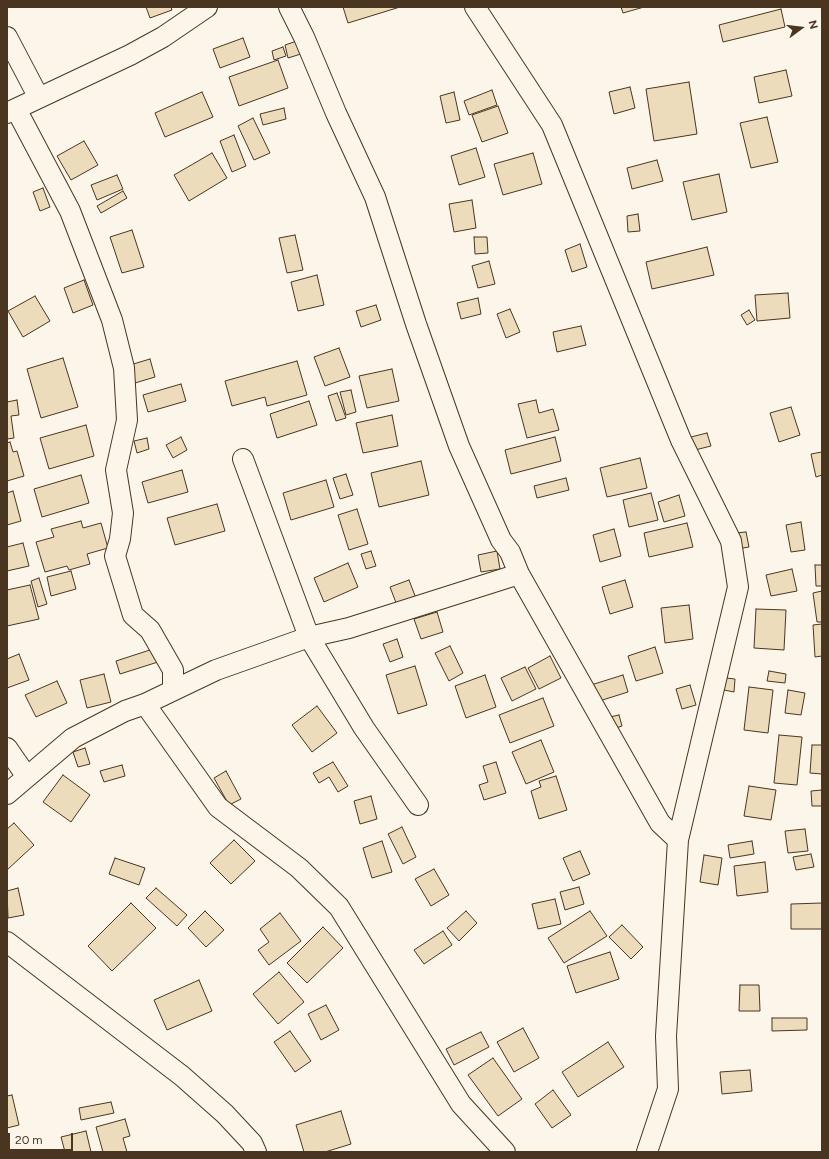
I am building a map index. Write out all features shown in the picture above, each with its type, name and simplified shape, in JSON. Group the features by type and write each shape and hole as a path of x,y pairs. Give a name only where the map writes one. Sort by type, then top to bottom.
{"street":[{"path":"289,7 304,37 336,113 375,197 416,324 459,446 501,540 510,552 518,574 660,823 678,840"},
{"path":"475,7 552,125 681,440 732,541 738,587 678,840 666,1036 668,1089 647,1152"},
{"path":"173,690 173,670 150,630 133,615 115,556 120,539 123,512 116,470 127,420 124,368 112,320 70,211 12,111 130,55 163,37 197,10"},
{"path":"7,38 39,98"},
{"path":"243,459 309,637 364,728 418,804"},
{"path":"7,794 73,738 104,721 145,704 216,670 309,637 349,628 518,574"},
{"path":"145,704 218,807 299,868 339,907 461,1104 505,1152"},
{"path":"7,748 27,777"},
{"path":"7,942 182,1076 225,1114 252,1143 256,1152"}],"building":[{"path":"146,7 171,7 172,10 150,18"},
{"path":"343,7 400,7 348,23"},
{"path":"621,7 644,7 623,13"},
{"path":"781,9 785,27 723,42 719,25"},
{"path":"243,38 250,57 220,68 213,49"},
{"path":"300,40 304,53 288,58 285,45"},
{"path":"283,47 286,56 274,60 272,51"},
{"path":"278,60 288,88 239,106 229,77"},
{"path":"786,70 792,96 759,103 754,77"},
{"path":"689,82 697,134 654,141 646,89"},
{"path":"630,87 635,108 614,114 609,92"},
{"path":"492,90 497,105 469,115 464,101"},
{"path":"202,92 213,117 165,137 155,113"},
{"path":"454,92 460,120 446,123 440,96"},
{"path":"498,106 508,133 482,142 472,115"},
{"path":"284,108 286,119 263,125 260,114"},
{"path":"767,117 778,162 751,168 740,123"},
{"path":"253,118 270,153 254,160 238,126"},
{"path":"234,135 246,166 232,172 220,141"},
{"path":"84,141 98,165 71,180 57,156"},
{"path":"476,148 485,177 459,185 451,156"},
{"path":"212,153 227,178 189,201 174,175"},
{"path":"533,153 542,184 503,195 494,164"},
{"path":"657,160 663,181 632,189 627,168"},
{"path":"719,174 727,212 692,220 683,182"},
{"path":"117,175 123,189 97,200 91,185"},
{"path":"43,188 50,207 40,211 33,192"},
{"path":"123,191 127,198 101,213 97,206"},
{"path":"472,200 476,228 454,232 449,204"},
{"path":"638,214 640,231 628,232 627,216"},
{"path":"132,230 144,267 122,273 110,237"},
{"path":"295,235 303,270 287,273 279,238"},
{"path":"474,237 487,237 488,253 475,254"},
{"path":"580,244 587,267 572,272 565,250"},
{"path":"707,247 714,275 652,289 646,262"},
{"path":"489,261 495,284 478,288 472,266"},
{"path":"317,275 324,305 298,311 291,282"},
{"path":"84,280 93,305 73,313 64,288"},
{"path":"788,293 790,318 757,321 755,295"},
{"path":"35,296 50,321 23,337 8,311"},
{"path":"478,298 481,314 461,319 457,303"},
{"path":"376,305 381,320 361,327 356,311"},
{"path":"510,309 520,332 506,338 497,314"},
{"path":"749,310 755,320 747,325 741,315"},
{"path":"581,326 586,345 557,352 553,332"},
{"path":"339,348 350,377 325,386 314,357"},
{"path":"63,358 78,407 41,418 27,369"},
{"path":"150,359 155,377 135,383 130,365"},
{"path":"297,361 307,395 267,406 265,397 232,406 225,381"},
{"path":"392,369 399,401 367,408 359,376"},
{"path":"181,384 186,401 148,412 143,395"},
{"path":"351,390 356,412 346,415 340,392"},
{"path":"337,393 346,418 336,421 328,396"},
{"path":"17,400 19,415 11,416 14,438 7,439 7,402"},
{"path":"536,400 539,413 553,409 559,430 527,438 518,404"},
{"path":"309,401 317,425 277,438 270,414"},
{"path":"791,407 800,435 779,442 770,413"},
{"path":"392,415 398,446 363,453 356,423"},
{"path":"86,425 94,456 49,469 40,438"},
{"path":"707,433 711,446 691,451 687,438"},
{"path":"181,437 187,450 173,458 166,445"},
{"path":"555,437 561,461 511,474 505,450"},
{"path":"147,438 149,449 137,453 134,441"},
{"path":"10,442 13,452 17,451 24,476 7,481 7,443"},
{"path":"822,452 822,475 816,477 811,454"},
{"path":"640,458 647,488 607,497 600,468"},
{"path":"421,461 429,495 379,507 371,473"},
{"path":"182,470 188,492 148,503 142,482"},
{"path":"346,474 353,495 340,499 333,478"},
{"path":"81,475 89,503 42,517 34,489"},
{"path":"566,478 569,490 537,498 534,486"},
{"path":"326,480 334,507 291,520 283,493"},
{"path":"13,491 21,521 7,525 7,493"},
{"path":"651,493 658,520 629,527 623,500"},
{"path":"679,495 685,516 664,522 658,502"},
{"path":"217,504 225,531 175,545 167,518"},
{"path":"357,509 368,544 349,550 338,515"},
{"path":"81,521 83,528 101,523 108,548 87,554 90,564 69,570 67,566 45,572 36,542 54,537 51,529"},
{"path":"801,522 805,550 791,552 786,525"},
{"path":"687,523 693,547 649,557 644,533"},
{"path":"614,529 621,556 600,562 593,535"},
{"path":"746,532 749,547 737,549 735,533"},
{"path":"23,543 29,566 7,571 7,547"},
{"path":"371,551 376,566 366,569 361,554"},
{"path":"497,551 500,569 481,572 478,555"},
{"path":"348,563 358,587 324,602 314,578"},
{"path":"815,565 822,565 822,586 816,586"},
{"path":"792,569 797,591 771,596 766,575"},
{"path":"71,571 76,589 51,596 47,577"},
{"path":"39,578 47,604 38,607 31,581"},
{"path":"409,580 417,601 398,608 390,587"},
{"path":"625,580 633,607 610,614 602,587"},
{"path":"30,585 39,619 7,626 7,590"},
{"path":"822,591 822,622 817,622 813,593"},
{"path":"689,605 693,639 665,643 661,608"},
{"path":"756,609 786,610 784,650 754,648"},
{"path":"437,612 443,632 421,639 414,619"},
{"path":"822,624 822,656 815,657 813,625"},
{"path":"397,639 403,657 390,662 383,644"},
{"path":"450,646 463,673 449,681 435,653"},
{"path":"655,647 663,673 636,681 628,656"},
{"path":"153,649 158,662 120,674 116,661"},
{"path":"19,654 29,680 7,688 7,659"},
{"path":"550,656 561,678 539,689 528,668"},
{"path":"415,666 427,705 398,714 386,675"},
{"path":"525,667 536,689 512,701 501,678"},
{"path":"769,671 786,674 785,683 767,681"},
{"path":"104,674 111,702 87,708 80,680"},
{"path":"485,675 496,707 466,718 455,686"},
{"path":"623,675 628,692 596,702 591,685"},
{"path":"726,678 735,679 734,692 724,690"},
{"path":"57,681 67,703 36,717 25,695"},
{"path":"690,685 696,705 682,709 676,689"},
{"path":"749,687 773,690 768,733 744,730"},
{"path":"788,690 805,693 801,715 785,713"},
{"path":"543,698 554,726 510,743 499,715"},
{"path":"317,706 337,733 312,752 292,725"},
{"path":"619,715 622,726 613,729 610,717"},
{"path":"779,735 802,737 797,785 774,783"},
{"path":"541,740 554,772 526,784 512,752"},
{"path":"812,745 822,745 822,774 810,773"},
{"path":"85,748 90,764 78,767 73,752"},
{"path":"333,762 348,786 338,792 329,777 319,783 313,773"},
{"path":"496,762 506,793 484,800 479,785 488,782 483,766"},
{"path":"122,765 125,776 104,782 100,771"},
{"path":"226,771 241,799 229,805 214,778"},
{"path":"63,775 90,795 71,822 43,802"},
{"path":"556,776 567,810 539,819 531,791 541,787 539,781"},
{"path":"749,786 776,790 771,820 744,816"},
{"path":"822,790 822,806 812,806 811,791"},
{"path":"371,796 377,819 360,824 354,801"},
{"path":"14,823 34,845 7,870 7,829"},
{"path":"402,827 416,857 403,864 388,834"},
{"path":"805,829 808,851 788,853 785,831"},
{"path":"234,840 255,861 231,884 210,863"},
{"path":"382,841 392,872 372,878 363,848"},
{"path":"752,841 754,854 730,858 728,845"},
{"path":"580,851 590,874 573,881 563,858"},
{"path":"811,854 814,867 796,870 793,857"},
{"path":"704,855 722,858 718,885 700,882"},
{"path":"115,858 145,868 139,885 109,874"},
{"path":"765,862 768,892 737,896 734,866"},
{"path":"434,869 449,895 431,906 415,879"},
{"path":"579,887 584,904 565,910 560,892"},
{"path":"18,888 24,915 8,918 7,891"},
{"path":"156,888 187,915 177,926 146,898"},
{"path":"555,899 561,924 538,929 532,904"},
{"path":"131,903 156,928 112,971 88,946"},
{"path":"822,903 822,929 791,929 791,904"},
{"path":"205,911 224,930 206,947 188,928"},
{"path":"466,911 477,923 459,941 447,928"},
{"path":"590,911 607,936 564,963 548,938"},
{"path":"280,913 301,941 269,965 258,950 269,942 260,929"},
{"path":"622,925 643,947 631,959 609,937"},
{"path":"323,927 343,948 307,983 287,963"},
{"path":"443,931 452,945 424,964 414,950"},
{"path":"610,952 619,979 576,993 567,966"},
{"path":"279,972 304,1002 278,1024 253,994"},
{"path":"199,980 212,1011 167,1030 154,1000"},
{"path":"740,985 759,985 760,1011 739,1011"},
{"path":"326,1005 339,1030 321,1040 308,1014"},
{"path":"772,1018 807,1018 807,1030 772,1031"},
{"path":"523,1028 539,1058 514,1072 497,1042"},
{"path":"290,1031 311,1061 295,1072 274,1042"},
{"path":"481,1032 489,1047 454,1065 446,1049"},
{"path":"608,1042 624,1067 578,1097 562,1072"},
{"path":"493,1058 522,1099 498,1116 468,1075"},
{"path":"750,1070 752,1091 722,1094 720,1072"},
{"path":"553,1090 571,1115 552,1128 535,1104"},
{"path":"12,1095 19,1125 7,1128 7,1096"},
{"path":"111,1102 114,1113 81,1120 79,1108"},
{"path":"341,1111 351,1144 325,1152 304,1152 296,1125"},
{"path":"125,1119 130,1136 123,1138 127,1152 103,1152 96,1127"},
{"path":"86,1131 91,1152 65,1152 61,1137"}]}
